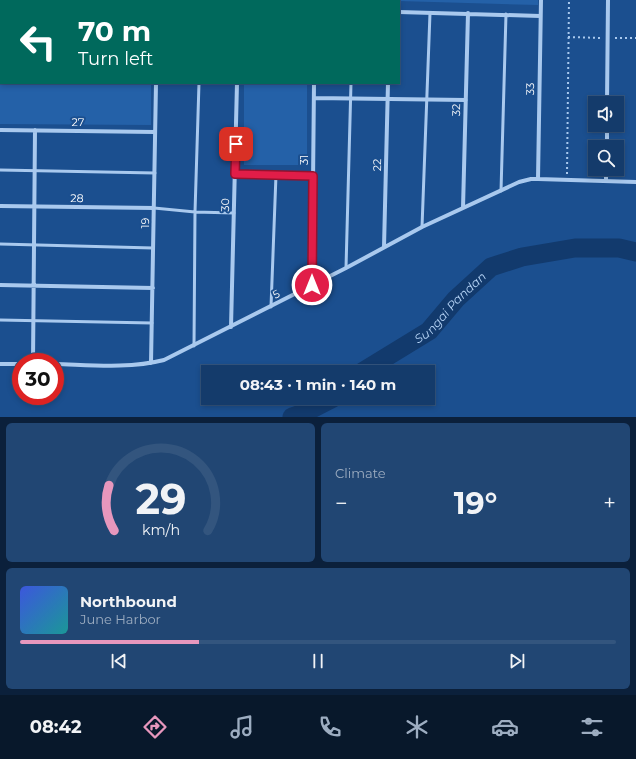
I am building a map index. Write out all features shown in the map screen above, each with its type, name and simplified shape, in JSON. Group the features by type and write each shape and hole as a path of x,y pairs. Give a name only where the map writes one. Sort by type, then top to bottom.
{"street":[{"name":"33","path":"538,178 541,0"},
{"path":"607,96 608,0"},
{"path":"400,12 540,16"},
{"name":"32","path":"463,208 468,13"},
{"name":"19","path":"151,363 156,84"},
{"name":"30","path":"231,327 237,84"},
{"name":"31","path":"312,285 314,84"},
{"name":"22","path":"384,247 388,84"},
{"path":"314,98 466,100"},
{"name":"27","path":"0,130 156,132"},
{"path":"33,353 35,130"},
{"path":"235,174 313,176"},
{"path":"606,176 606,181"},
{"name":"5","path":"64,364 128,366 164,360 271,307 422,227 520,182 538,178 636,182"},
{"name":"28","path":"0,206 154,208"},
{"path":"0,285 153,288"},
{"path":"0,364 12,364"}],"lane":[{"path":"422,227 430,13"},
{"path":"501,191 506,14"},
{"path":"194,346 195,212 199,84"},
{"path":"346,268 351,84"},
{"path":"0,170 155,172"},
{"path":"271,307 276,176"},
{"path":"154,208 195,212 234,213"},
{"path":"0,244 153,248"},
{"path":"0,320 152,323"}],"path":[{"path":"567,179 569,0"}],"shaded area":[{"path":"400,0 538,0 538,5 400,1"},
{"path":"0,84 151,84 151,125 0,124"},
{"path":"244,84 307,84 307,165 244,165"}],"waterway":[{"name":"Sungai Pandan","path":"373,365 429,331 456,299 491,267 522,257 575,248 619,248 636,252"},
{"name":"Sungai Pandan","path":"292,417 319,405"}],"route":[{"path":"236,144 235,174 313,176 312,285"}]}
